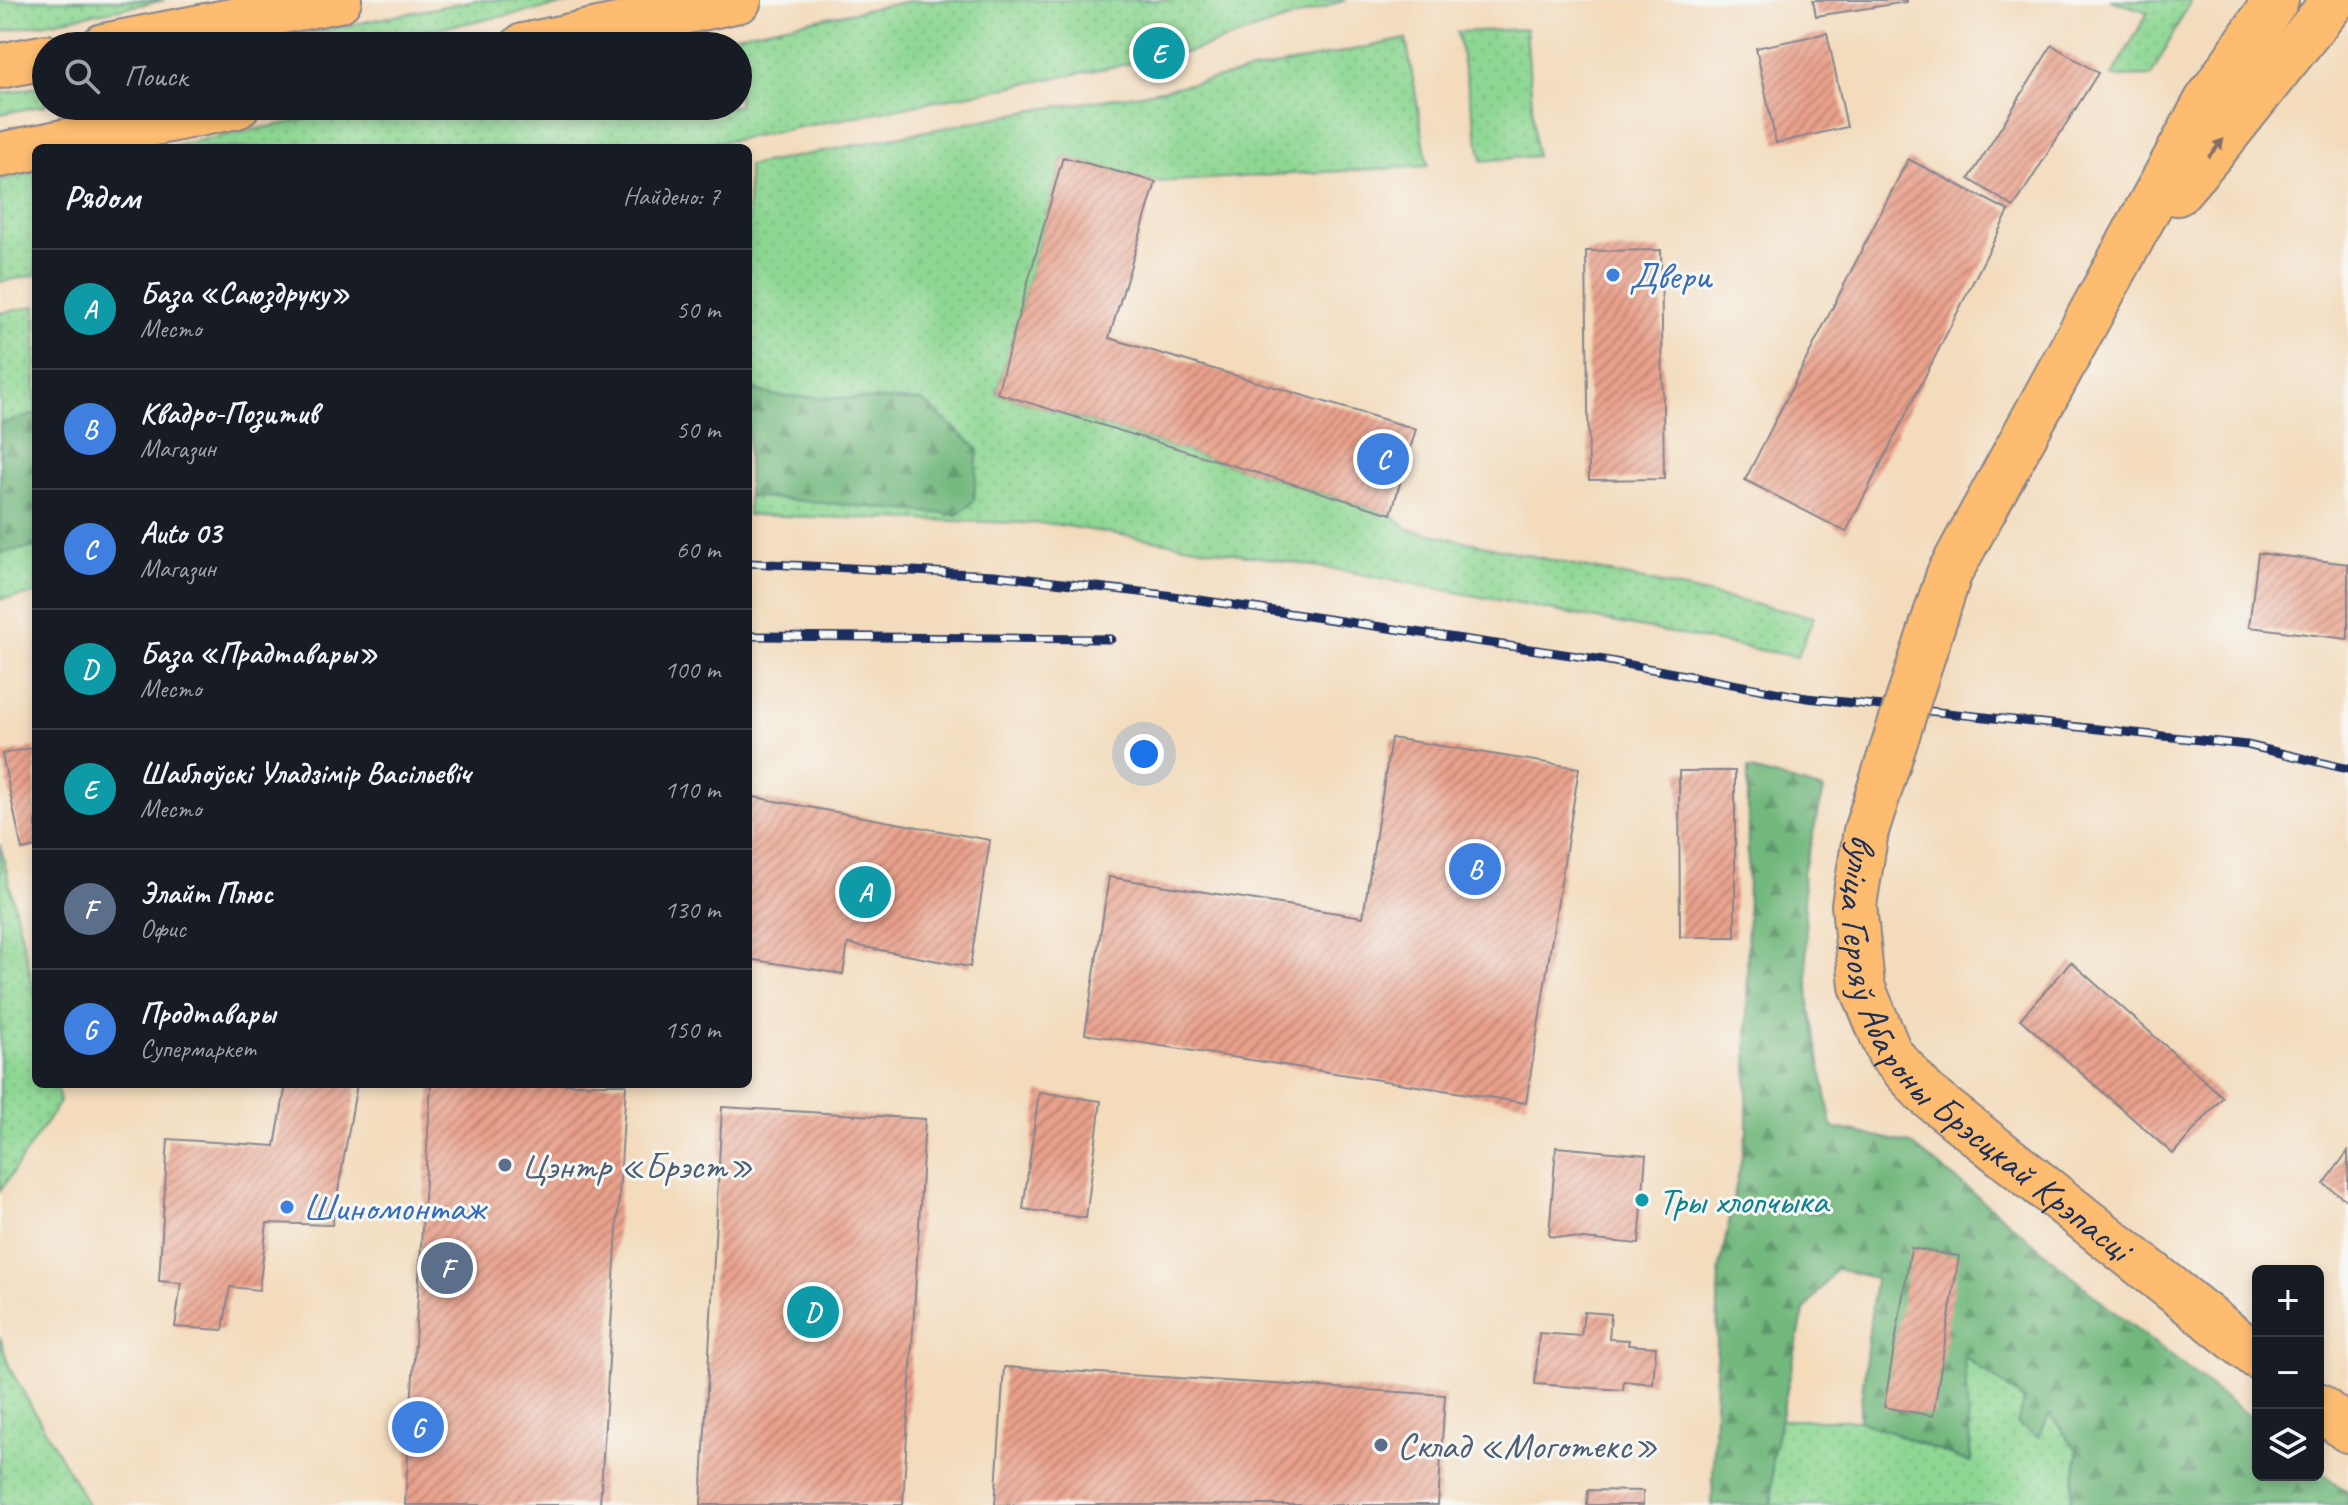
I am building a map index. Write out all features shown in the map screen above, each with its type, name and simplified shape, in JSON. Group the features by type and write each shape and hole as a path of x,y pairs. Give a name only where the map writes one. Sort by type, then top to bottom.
{"main road":[{"path":"175,32 339,0"},
{"path":"589,32 739,0"},
{"name":"вуліца Герояў Абароны Брэсцкай Крэпасці","path":"2252,1352 1925,1093 1890,1054 1862,986 1854,905 1866,831 1949,574 2206,102 2276,0"},
{"name":"вуліца Герояў Абароны Брэсцкай Крэпасці","path":"2125,246 2220,143 2334,0"},
{"path":"0,66 32,60"},
{"path":"53,144 169,120"},
{"path":"0,155 32,148"},
{"path":"2322,1409 2348,1430"}],"green space":[{"path":"0,0 165,0 0,32"},
{"path":"475,0 589,0 419,32 314,32"},
{"path":"915,0 1346,0 1189,52 713,144 181,144 304,120 752,120 752,32"},
{"path":"2110,0 2191,0 2151,76 2112,77 2148,12"},
{"path":"1526,29 1536,156 1482,161 1457,32"},
{"path":"1406,39 1428,166 1156,182 1063,157 997,393 1390,514 1408,529 1814,617 1797,657 1345,571 1053,524 752,515 752,165 1029,111 1141,94"},
{"path":"32,88 32,108 0,114 0,94"},
{"path":"32,173 32,276 0,282 0,180"},
{"path":"32,307 32,595 0,599 0,313"},
{"path":"752,389 777,396 923,401 978,449 974,500 958,515 752,496"},
{"path":"32,415 32,548 0,553 0,424"},
{"path":"1748,769 1824,790 1803,873 1809,1003 1832,1127 1911,1144 2108,1307 2252,1418 2252,1481 2324,1481 2324,1475 2348,1493 2348,1505 2070,1505 2078,1451 2050,1414 2038,1437 2017,1424 2024,1400 1964,1356 1971,1463 1859,1420 1875,1278 1836,1269 1804,1311 1772,1459 1772,1505 1712,1505 1719,1272 1747,1131"},
{"path":"0,844 32,981 32,1088 57,1088 60,1102 0,1191"},
{"path":"0,1337 10,1369 88,1505 0,1505"},
{"path":"1963,1355 2024,1400 2049,1414 2078,1451 2070,1505 1772,1505 1772,1459 1780,1420 1859,1420 1971,1463"}],"building":[{"path":"1813,0 1907,0 1907,2 1816,16"},
{"path":"1827,33 1847,127 1776,143 1756,48"},
{"path":"2052,45 2098,73 2014,207 1969,179"},
{"path":"1063,157 1156,182 1109,338 1416,429 1391,514 997,393"},
{"path":"1908,159 2009,211 1846,532 1745,480"},
{"path":"1661,250 1664,479 1589,480 1586,251"},
{"path":"2258,553 2348,564 2348,639 2249,627"},
{"path":"1391,738 1579,768 1526,1103 1085,1034 1109,877 1363,917"},
{"path":"32,748 32,848 22,850 2,754"},
{"path":"1679,771 1735,771 1735,937 1680,937"},
{"path":"752,797 990,840 970,967 848,944 843,974 752,960"},
{"path":"2071,962 2223,1097 2173,1154 2020,1019"},
{"path":"285,1088 356,1088 332,1225 267,1223 259,1290 230,1287 223,1330 175,1327 181,1283 159,1281 168,1139 275,1146"},
{"path":"431,1088 626,1088 600,1505 405,1505"},
{"path":"1039,1092 1101,1101 1086,1218 1023,1209"},
{"path":"722,1107 925,1119 903,1505 701,1505"},
{"path":"1556,1147 1646,1155 1639,1244 1549,1236"},
{"path":"2348,1151 2348,1201 2324,1184"},
{"path":"1911,1248 1959,1256 1933,1416 1884,1407"},
{"path":"1584,1312 1611,1314 1609,1339 1629,1340 1628,1345 1656,1347 1653,1384 1624,1381 1623,1390 1535,1384 1539,1333 1581,1336"},
{"path":"1004,1367 1445,1395 1438,1505 995,1505"},
{"path":"1588,1490 1643,1491 1643,1505 1587,1505"}],"railway":[{"path":"752,563 994,575 1166,595 1604,660 1807,698 2247,745 2348,769"},
{"path":"752,636 1111,639"}],"place":[{"name":"Шаблоўскі Уладзімір Васільевіч","path":"1159,53"},
{"name":"Двери","path":"1613,275"},
{"name":"Auto 03","path":"1383,459"},
{"name":"Квадро-Позитив","path":"1475,869"},
{"name":"База «Саюздруку»","path":"865,892"},
{"name":"Цэнтр «Брэст»","path":"505,1165"},
{"name":"Тры хлопчыка","path":"1642,1200"},
{"name":"Шиномонтаж","path":"287,1207"},
{"name":"Элайт Плюс","path":"447,1268"},
{"name":"База «Прадтавары»","path":"813,1312"},
{"name":"Продтавары","path":"418,1427"},
{"name":"Склад «Моготекс»","path":"1381,1445"}]}
